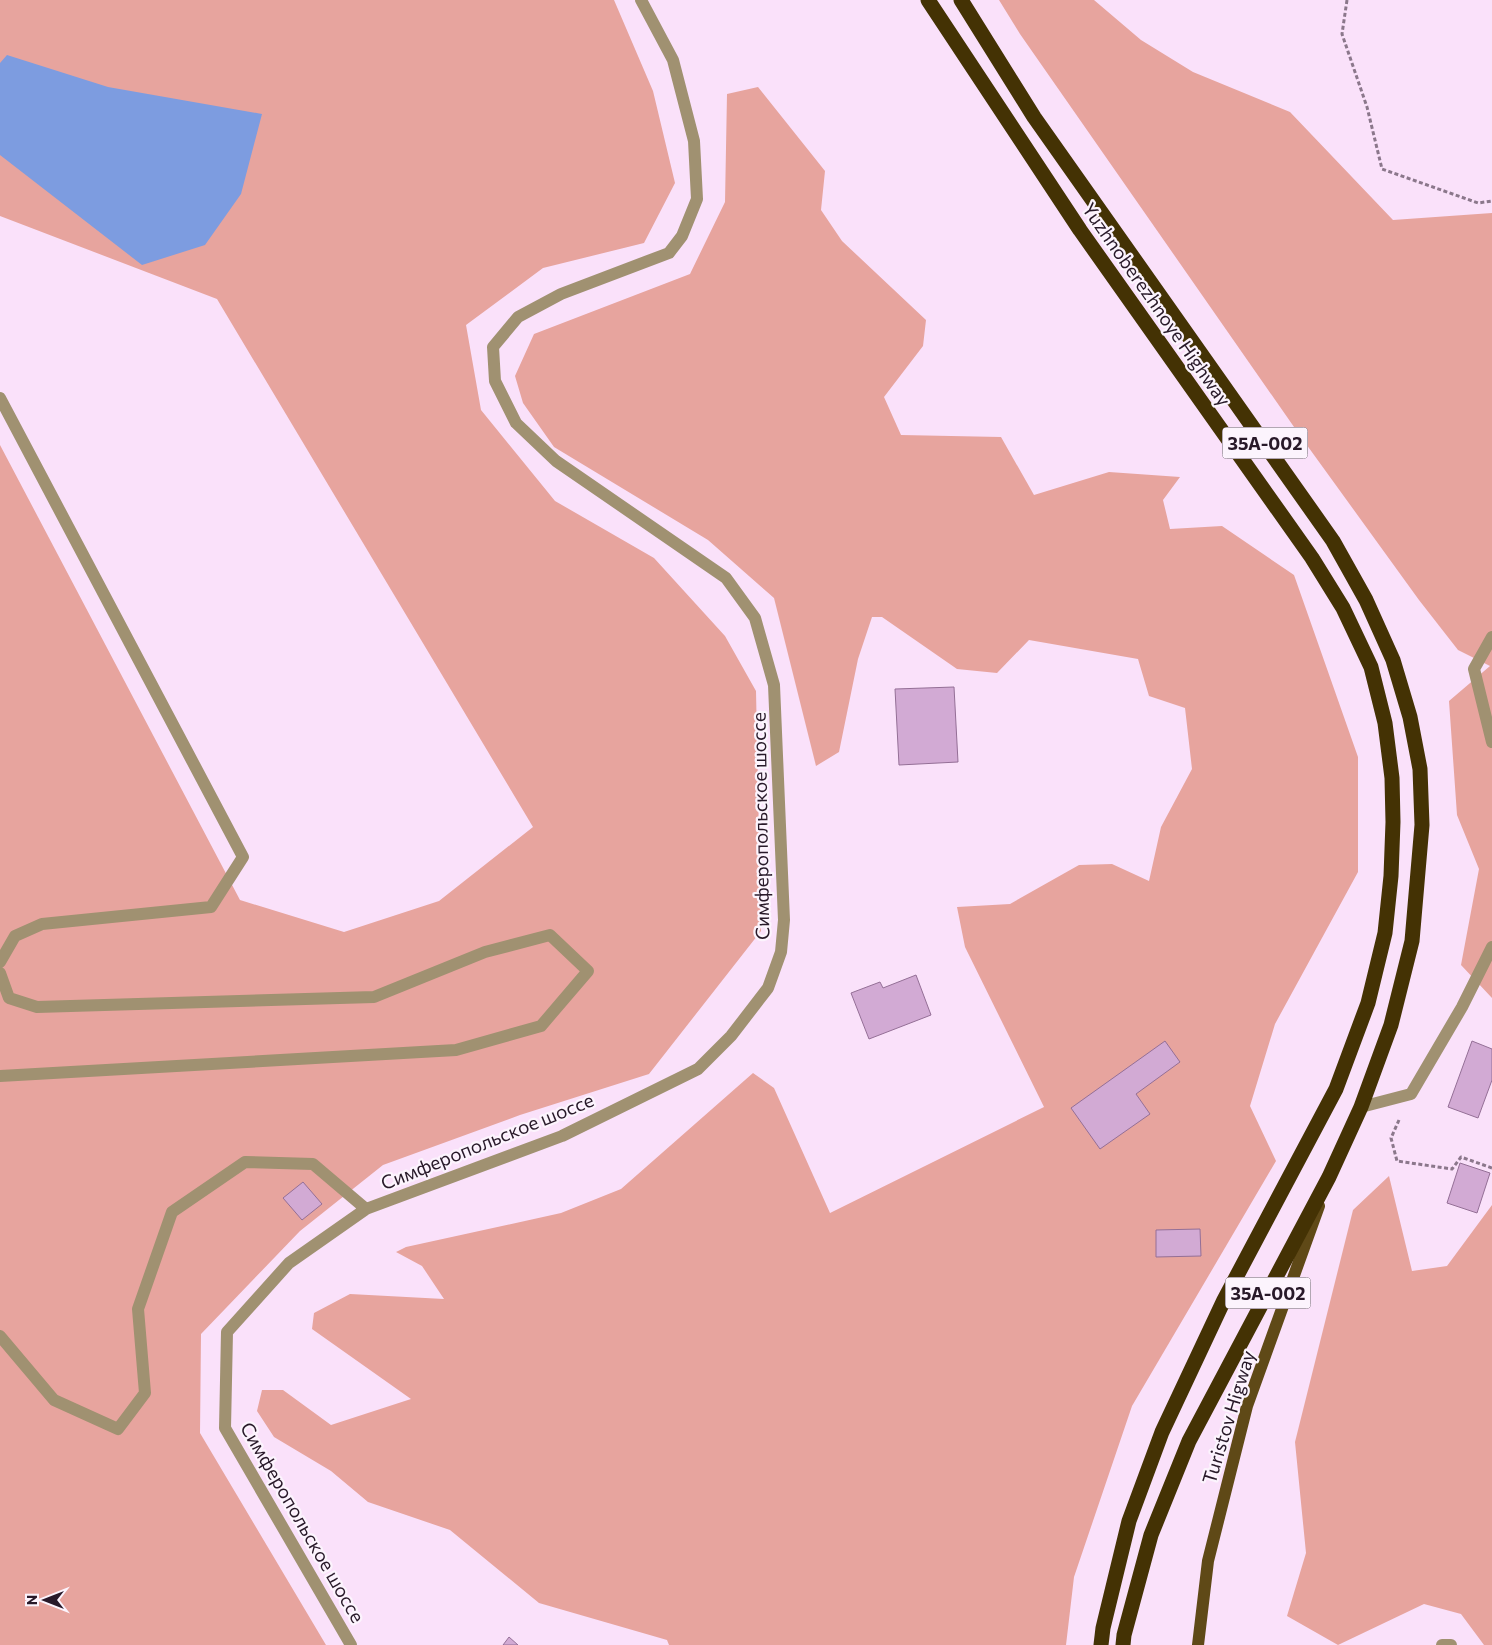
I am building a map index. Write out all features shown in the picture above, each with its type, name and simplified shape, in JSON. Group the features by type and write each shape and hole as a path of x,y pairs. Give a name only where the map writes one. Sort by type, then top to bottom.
{"highway":[{"name":"Yuzhnoberezhnoye Highway","path":"928,0 1080,230 1312,558 1343,608 1371,667 1385,723 1392,778 1391,876 1385,933 1368,1003 1336,1089 1224,1300 1162,1432 1129,1521 1103,1628 1101,1645"},
{"name":"Yuzhnoberezhnoye Highway","path":"961,0 1034,117 1333,541 1366,600 1393,660 1410,717 1420,769 1422,825 1419,880 1412,942 1391,1025 1361,1106 1330,1177 1189,1441 1151,1535 1124,1635 1124,1645"}],"main road":[{"name":"Turistov Higway","path":"1198,1645 1208,1561 1247,1406 1330,1177"}],"street":[{"name":"Симферопольское шоссе","path":"351,1645 225,1428 227,1332 290,1263 366,1209 562,1136 698,1069 731,1036 768,988 781,952 784,920 774,684 755,618 726,578 556,462 516,423 496,381 493,346 518,317 561,294 669,253 682,236 697,199 694,142 673,60 641,0"},
{"path":"0,398 243,857 211,907 42,924 16,936 0,962"},
{"path":"1492,637 1474,669 1492,742"},
{"path":"0,973 9,998 37,1007 374,997 485,952 550,935 588,971 541,1026 456,1050 0,1076"},
{"path":"1361,1106 1410,1094 1462,1007 1492,947"},
{"path":"0,1336 54,1400 118,1430 145,1393 138,1309 172,1212 245,1162 313,1164 366,1209"},
{"path":"1442,1645 1451,1645"}],"path":[{"path":"1347,0 1342,34 1367,107 1382,169 1478,203 1492,201"},
{"path":"1410,1094 1391,1138 1397,1161 1452,1169 1461,1157 1492,1168"}],"shaded area":[{"path":"0,0 614,0 653,91 675,183 644,243 543,268 466,325 481,410 555,501 654,558 725,636 756,691 761,931 649,1074 520,1115 383,1165 300,1231 201,1334 200,1433 326,1645 0,1645 0,445 240,900 344,932 439,901 533,827 217,299 0,216"},
{"path":"999,0 1094,0 1141,40 1193,72 1290,112 1393,220 1492,213 1492,998 1461,965 1479,869 1457,815 1449,701 1490,666 1458,650 1419,600 1301,437 1020,34"},
{"path":"758,87 825,171 821,210 842,241 926,320 923,346 884,397 901,435 1001,437 1034,495 1109,472 1180,477 1163,500 1170,529 1222,526 1294,575 1358,757 1358,872 1275,1024 1250,1106 1276,1161 1132,1406 1074,1577 1066,1645 669,1645 667,1640 539,1603 450,1530 368,1502 331,1471 274,1437 257,1411 262,1390 283,1390 331,1425 411,1399 312,1329 314,1313 350,1294 444,1299 422,1266 396,1252 406,1247 561,1213 621,1189 753,1073 774,1088 830,1213 1044,1107 965,947 957,907 1010,904 1079,865 1112,864 1149,881 1161,827 1192,769 1185,708 1149,696 1138,659 1029,640 997,673 957,669 882,617 872,617 858,659 839,752 816,766 774,598 708,540 554,447 523,403 515,376 534,334 690,274 725,202 727,94"},
{"path":"1389,1176 1412,1271 1447,1266 1492,1205 1492,1645 1484,1645 1461,1614 1424,1604 1338,1645 1287,1616 1306,1553 1295,1442 1353,1210"}],"water":[{"path":"7,55 108,87 262,114 241,194 205,245 142,265 0,155 0,63"}],"building":[{"path":"954,687 958,762 899,765 895,689"},
{"path":"916,975 931,1015 869,1039 851,993 880,982 883,988"},
{"path":"1165,1041 1180,1062 1136,1094 1150,1114 1100,1149 1071,1108"},
{"path":"1472,1041 1492,1049 1492,1080 1478,1118 1448,1107"},
{"path":"1460,1163 1490,1173 1477,1213 1447,1203"},
{"path":"303,1182 322,1204 302,1220 283,1198"},
{"path":"1200,1229 1201,1256 1156,1257 1156,1230"},
{"path":"509,1637 518,1645 503,1645"}]}
